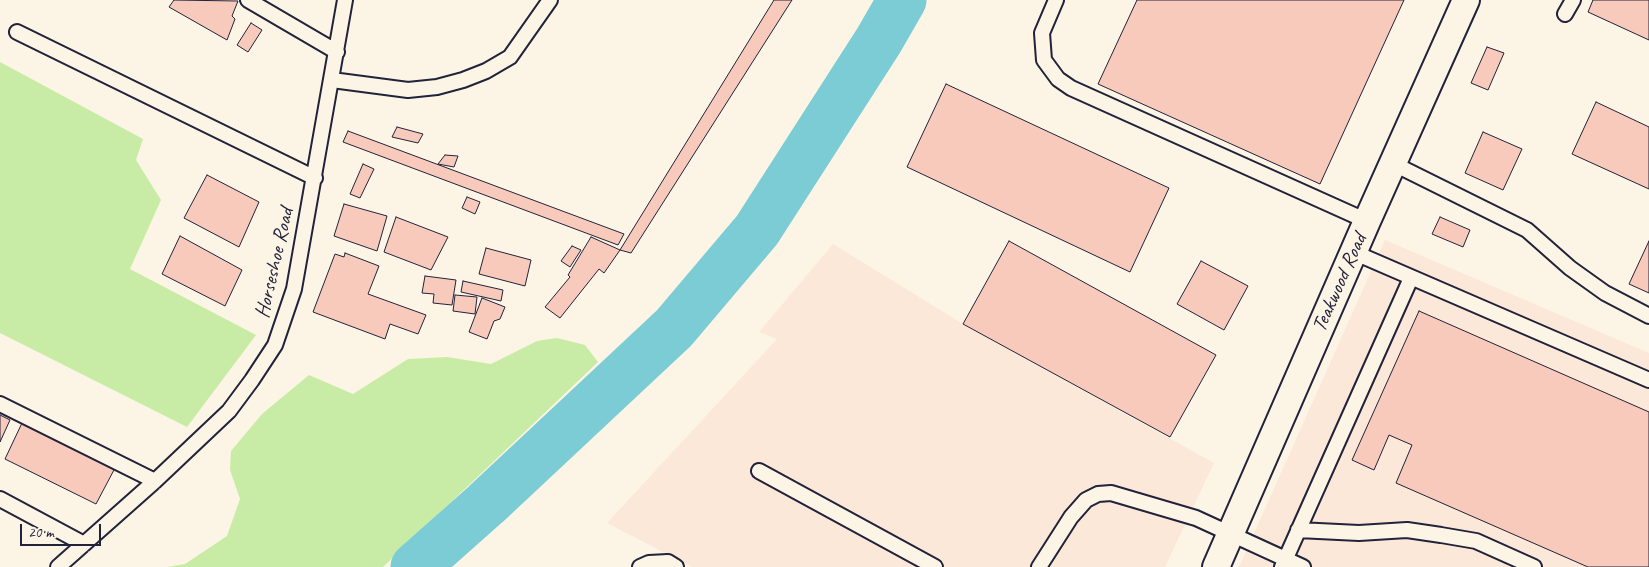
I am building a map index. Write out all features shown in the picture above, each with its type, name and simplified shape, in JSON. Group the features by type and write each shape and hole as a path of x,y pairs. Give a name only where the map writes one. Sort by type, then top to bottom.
{"street":[{"name":"Teakwood Road","path":"1216,567 1353,252 1466,0"}],"lane":[{"path":"248,0 337,52"},
{"name":"Horseshoe Road","path":"58,567 155,481 229,411 275,345 294,289 345,0"},
{"path":"332,80 408,90 437,87 463,80 486,71 510,57 550,0"},
{"path":"1056,0 1042,34 1044,60 1058,79 1071,88 1367,221"},
{"path":"1565,14 1573,0"},
{"path":"17,32 315,178"},
{"path":"1394,164 1527,230 1570,268 1605,293 1649,316"},
{"path":"1353,252 1649,380"},
{"path":"1284,563 1411,278"},
{"path":"0,404 155,481"},
{"path":"759,471 935,567"},
{"path":"1039,567 1071,517 1086,500 1098,494 1111,493 1156,505 1231,533 1284,563 1303,567"},
{"path":"0,499 84,544"},
{"path":"1298,530 1359,533 1407,530 1441,535 1476,541 1534,567"},
{"path":"640,567 649,563 668,562 676,567"}],"shaded area":[{"path":"1385,240 1649,353 1649,567 1239,567"},
{"path":"833,244 963,324 1214,463 1165,567 692,567 607,523 777,339 759,332"}],"green space":[{"path":"0,62 143,139 136,160 161,200 130,269 256,335 187,427 0,333"},
{"path":"557,338 585,345 598,362 383,567 167,567 185,564 227,536 240,499 230,470 231,451 262,414 309,375 353,394 408,359 447,357 491,364 537,341"}],"building":[{"path":"174,0 238,1 232,16 235,19 227,40 169,7"},
{"path":"774,0 792,0 631,253 620,250"},
{"path":"1137,0 1404,0 1320,184 1098,84"},
{"path":"1593,0 1649,0 1649,40 1588,12"},
{"path":"251,23 262,30 248,52 237,45"},
{"path":"1487,47 1504,53 1488,90 1471,83"},
{"path":"946,84 1169,188 1130,272 907,167"},
{"path":"1596,102 1649,127 1649,189 1572,154"},
{"path":"397,127 423,134 418,143 392,137"},
{"path":"348,131 624,234 618,245 343,142"},
{"path":"1483,132 1522,149 1503,190 1465,173"},
{"path":"445,155 458,156 454,167 438,164"},
{"path":"363,164 374,169 360,198 350,194"},
{"path":"207,175 259,202 239,247 184,218"},
{"path":"467,197 480,202 475,214 462,208"},
{"path":"344,204 387,216 377,251 334,236"},
{"path":"396,217 448,237 431,270 384,252"},
{"path":"1440,217 1470,230 1463,247 1432,234"},
{"path":"180,236 242,270 225,306 162,274"},
{"path":"591,237 620,250 604,273 599,269 560,318 545,307 570,277 568,275"},
{"path":"1009,241 1216,355 1170,437 963,324"},
{"path":"1649,241 1649,293 1629,284"},
{"path":"572,246 581,250 570,267 561,261"},
{"path":"486,248 531,260 525,286 479,274"},
{"path":"345,253 379,266 368,294 426,315 418,334 390,324 385,339 313,312 335,254 344,257"},
{"path":"1201,261 1248,286 1224,330 1177,304"},
{"path":"425,276 456,280 452,305 433,303 434,294 422,293"},
{"path":"463,281 503,290 501,301 461,292"},
{"path":"455,295 477,297 475,314 453,311"},
{"path":"482,298 505,307 500,319 494,321 487,339 469,332"},
{"path":"1419,311 1649,412 1649,567 1588,567 1396,483 1412,445 1389,435 1374,470 1352,460"},
{"path":"0,415 10,420 0,442"},
{"path":"22,423 115,468 96,504 5,459"}],"waterway":[{"path":"415,567 486,504 674,328 757,230 879,40 902,0"}]}
